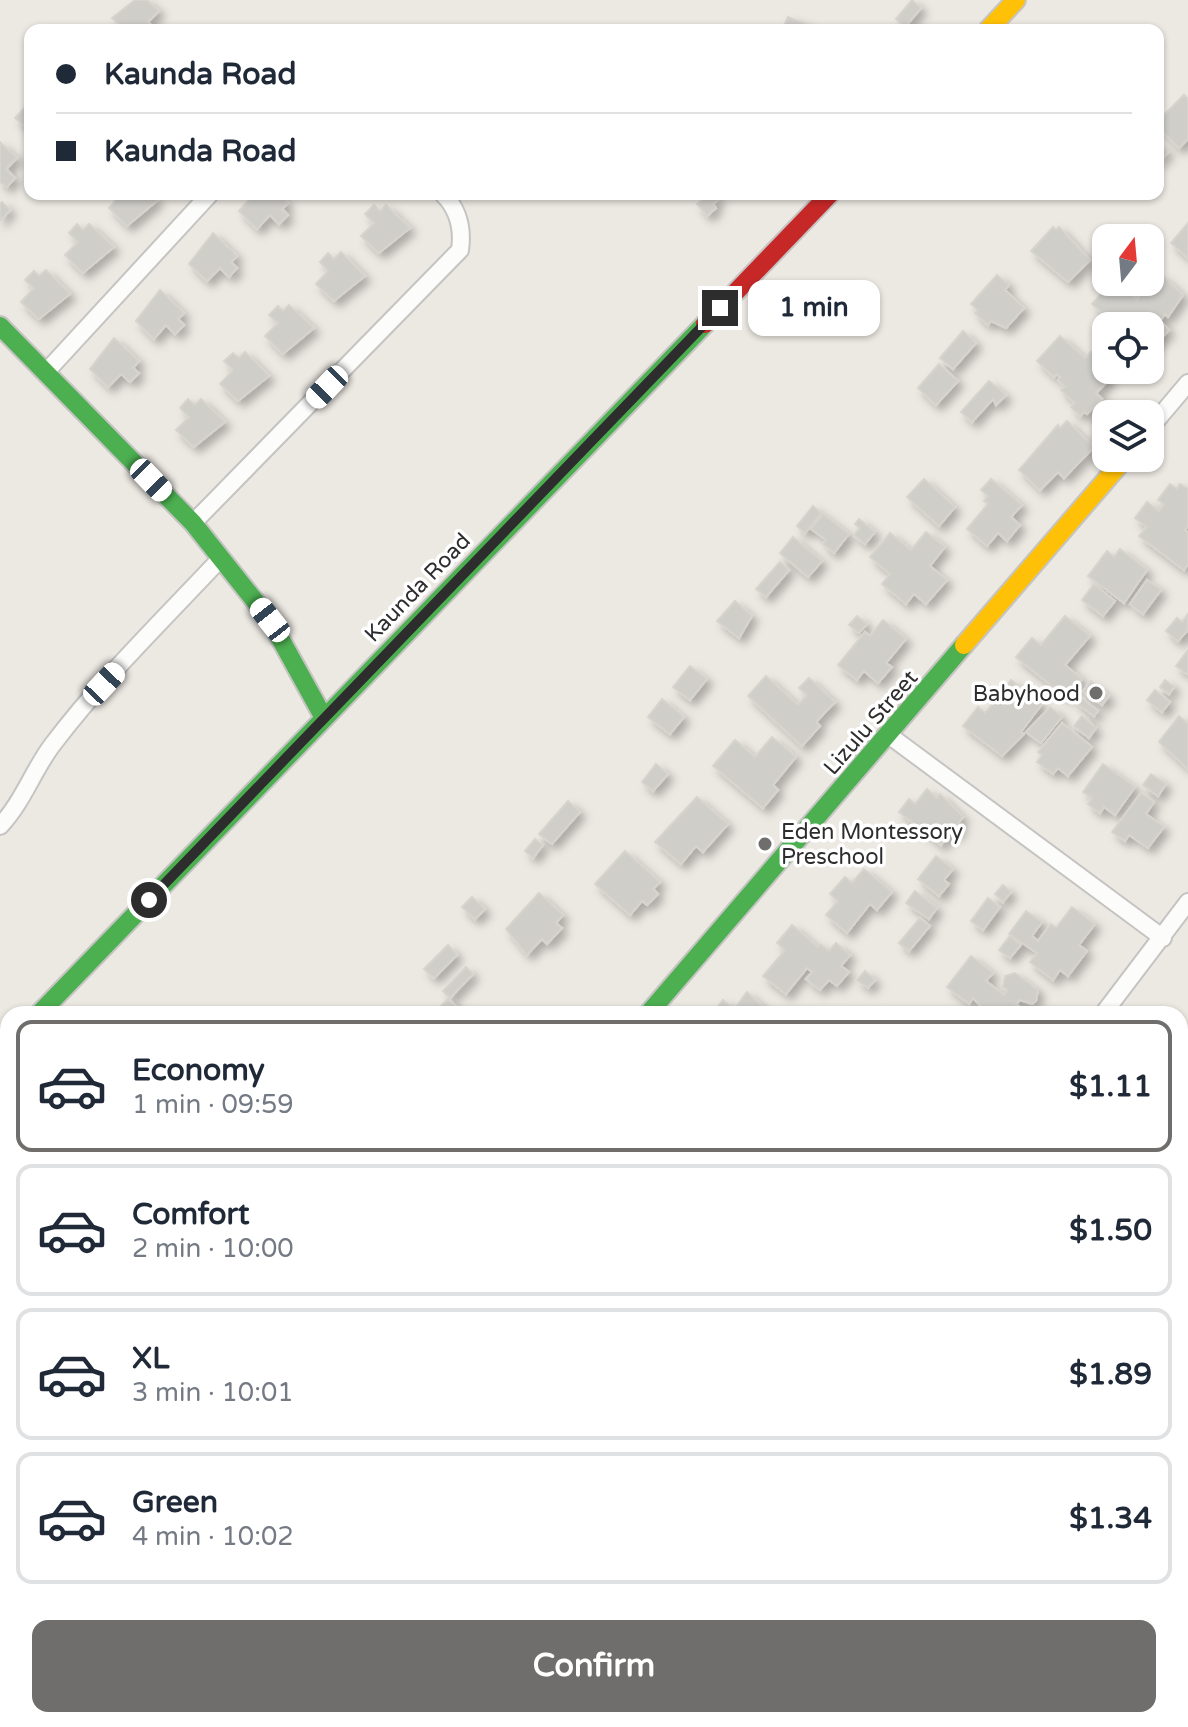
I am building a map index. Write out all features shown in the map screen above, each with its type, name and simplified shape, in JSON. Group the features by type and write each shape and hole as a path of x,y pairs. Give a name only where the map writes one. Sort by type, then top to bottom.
{"street":[{"path":"994,24 1016,0"},
{"path":"46,372 204,200"},
{"path":"193,523 460,250 462,234 458,218 447,200"},
{"name":"Kaunda Road","path":"47,1006 824,200"},
{"path":"0,326 193,523 290,650 324,718"},
{"path":"1164,411 1188,383"},
{"name":"Lizulu Street","path":"655,1006 890,736 1113,472"},
{"path":"0,826 20,801 54,743 104,684 221,558"},
{"path":"890,736 1163,938"},
{"path":"1109,1006 1188,902"}],"building":[{"path":"135,0 147,0 159,11 148,22 150,24 118,24 112,18"},
{"path":"912,0 921,8 908,24 896,19"},
{"path":"788,17 806,24 785,24"},
{"path":"1184,95 1188,99 1188,139 1179,148 1164,133 1164,115"},
{"path":"24,108 24,126 15,118"},
{"path":"0,142 17,158 6,169 15,178 7,187 0,182"},
{"path":"116,200 158,200 127,226 109,208"},
{"path":"249,200 285,200 288,203 282,209 288,215 279,224 270,215 257,229 239,211"},
{"path":"702,200 718,200 713,204 716,208 707,216 697,204"},
{"path":"2,202 10,210 0,221 0,204"},
{"path":"374,205 380,211 386,205 410,228 379,253 361,236 374,223 365,214"},
{"path":"1188,223 1188,258 1171,243"},
{"path":"77,224 83,230 89,224 114,247 83,273 65,255 78,242 69,233"},
{"path":"1053,227 1056,230 1059,227 1090,260 1068,282 1031,251"},
{"path":"213,233 237,256 231,262 237,268 229,277 220,268 207,281 189,264"},
{"path":"341,252 365,276 334,301 316,284 328,271 320,262 328,253 334,259"},
{"path":"46,270 70,294 39,319 21,302 34,288 25,280 34,271 39,276"},
{"path":"997,275 1009,285 1005,290 1024,308 1006,328 991,321 988,325 975,313 978,310 971,304"},
{"path":"1164,278 1183,295 1168,317 1164,312 1101,312 1092,304 1099,296 1133,296 1137,300 1140,296 1164,296"},
{"path":"160,290 184,313 178,319 184,325 175,334 166,325 154,339 136,321"},
{"path":"289,305 314,328 283,354 265,336 278,323 269,315 278,306 283,311"},
{"path":"963,331 976,343 953,369 940,358"},
{"path":"1060,336 1085,358 1091,352 1092,384 1105,384 1096,393 1102,399 1092,400 1092,409 1080,416 1071,407 1075,403 1061,390 1065,387 1058,380 1060,377 1057,374 1054,377 1037,361"},
{"path":"114,338 139,361 133,368 139,373 130,382 121,374 108,387 90,369"},
{"path":"245,352 269,376 238,401 220,384 233,370 224,361 233,353 239,358"},
{"path":"939,364 958,381 936,405 918,388"},
{"path":"989,381 1006,395 996,405 993,399 972,422 961,412"},
{"path":"188,399 195,405 201,399 225,422 194,447 176,430 189,417 180,408"},
{"path":"1067,421 1092,445 1092,449 1064,478 1058,472 1040,490 1019,470 1058,425 1060,428"},
{"path":"924,479 955,507 939,526 907,497"},
{"path":"991,479 1022,505 1011,517 1020,525 1007,541 998,533 987,546 967,529 988,504 984,501 988,496 981,490"},
{"path":"1170,484 1177,489 1180,484 1188,489 1188,526 1185,530 1188,533 1188,564 1184,570 1139,536 1147,527 1135,518 1147,502 1159,511 1164,504 1158,500"},
{"path":"813,506 821,513 805,533 797,526"},
{"path":"823,514 849,534 834,553 823,544 826,540 811,529"},
{"path":"859,519 875,532 865,544 854,535 860,528 855,524"},
{"path":"926,532 945,547 930,566 947,580 926,604 914,594 906,604 882,584 890,574 870,557 890,533 911,550"},
{"path":"793,537 822,561 808,577 780,553"},
{"path":"1120,549 1147,570 1124,603 1088,576 1107,551 1114,557"},
{"path":"780,562 789,570 766,597 756,589"},
{"path":"1147,580 1161,590 1143,614 1130,604"},
{"path":"1094,584 1115,601 1103,616 1082,600"},
{"path":"735,601 752,616 739,638 717,621"},
{"path":"1188,614 1188,630 1178,641 1166,631 1177,618 1182,622"},
{"path":"857,616 867,624 859,633 849,625"},
{"path":"1065,616 1090,636 1065,665 1082,679 1067,698 1016,657 1032,638 1041,645"},
{"path":"883,620 906,639 886,663 892,667 878,683 864,671 857,680 838,665 865,632 870,636"},
{"path":"1188,650 1188,673 1187,674 1176,666"},
{"path":"690,666 707,679 690,700 673,687"},
{"path":"766,676 798,705 807,695 799,688 809,678 835,702 816,722 820,726 802,746 748,696"},
{"path":"1011,680 1042,704 1021,732 1024,734 1002,756 963,726 978,707 985,713"},
{"path":"1165,680 1174,687 1169,694 1160,687"},
{"name":"Babyhood","path":"1091,681 1109,696 1102,705 1083,691"},
{"path":"1155,690 1170,702 1162,712 1147,700"},
{"path":"1078,695 1098,711 1094,716 1074,701"},
{"path":"662,699 684,717 670,734 648,717"},
{"path":"1050,707 1062,717 1041,743 1026,732"},
{"path":"1082,716 1096,728 1089,738 1074,726"},
{"path":"1179,716 1188,724 1188,769 1159,742"},
{"path":"1062,723 1092,747 1068,776 1058,768 1053,774 1037,762 1042,755 1038,752"},
{"path":"772,737 796,757 773,785 778,790 763,808 713,766 735,740 755,757"},
{"path":"656,764 668,774 653,791 642,782"},
{"path":"1103,764 1135,787 1115,815 1104,807 1100,813 1088,804 1092,798 1083,792"},
{"path":"1151,774 1166,784 1158,796 1143,785"},
{"path":"927,789 937,798 940,794 963,817 957,825 961,828 955,835 951,832 941,845 899,812 909,799 915,804"},
{"path":"1141,793 1154,802 1146,814 1164,827 1148,848 1129,835 1125,841 1112,832"},
{"path":"697,797 728,824 703,852 696,846 681,864 655,842"},
{"path":"568,801 580,812 552,844 539,834"},
{"path":"535,839 543,845 533,858 525,851"},
{"path":"625,851 660,882 653,889 658,894 647,905 642,901 630,915 595,884"},
{"path":"936,856 953,869 944,880 949,884 939,896 918,879"},
{"path":"864,869 892,892 877,910 870,904 847,933 826,915 838,901 830,894 845,877 852,883"},
{"path":"1003,885 1011,892 1003,902 995,894"},
{"path":"915,891 937,908 929,919 906,903"},
{"path":"539,893 563,915 556,923 562,928 547,944 542,939 527,955 506,929"},
{"path":"472,897 485,909 475,919 462,907"},
{"path":"988,898 1000,907 983,930 971,921"},
{"path":"1072,907 1095,924 1079,945 1087,951 1068,976 1060,970 1053,980 1030,962 1037,953 1009,934 1026,911 1042,922 1032,936 1038,941 1051,924 1056,928"},
{"path":"920,918 930,926 909,951 899,943"},
{"path":"792,925 818,947 820,944 829,951 836,943 850,955 841,966 849,972 837,986 829,980 820,990 806,979 812,972 807,968 786,994 763,976 785,950 777,943"},
{"path":"1010,936 1021,945 1010,958 999,950"},
{"path":"448,945 457,955 434,978 424,969"},
{"path":"971,956 993,973 986,981 1004,995 1008,990 1003,987 1005,976 1015,973 1038,990 1036,1001 1032,1004 1020,1000 1016,1004 1019,1006 981,1006 973,998 969,1004 947,987"},
{"path":"466,967 473,974 450,998 443,991"},
{"path":"865,971 875,980 868,988 857,980"},
{"path":"747,992 762,1006 736,1006"},
{"path":"448,999 456,1006 441,1006"}],"traffic: fast":[{"path":"47,1006 705,324"},
{"path":"0,326 193,523 270,620 324,718"},
{"path":"655,1006 964,645"}],"traffic: slow":[{"path":"994,24 1016,0"},
{"path":"964,645 1113,472"}],"traffic: jam":[{"path":"705,324 824,200"}],"place":[{"name":"Babyhood","path":"1096,693"},
{"name":"Eden Montessory Preschool","path":"765,844"}],"route":[{"path":"149,900 720,308"}]}
